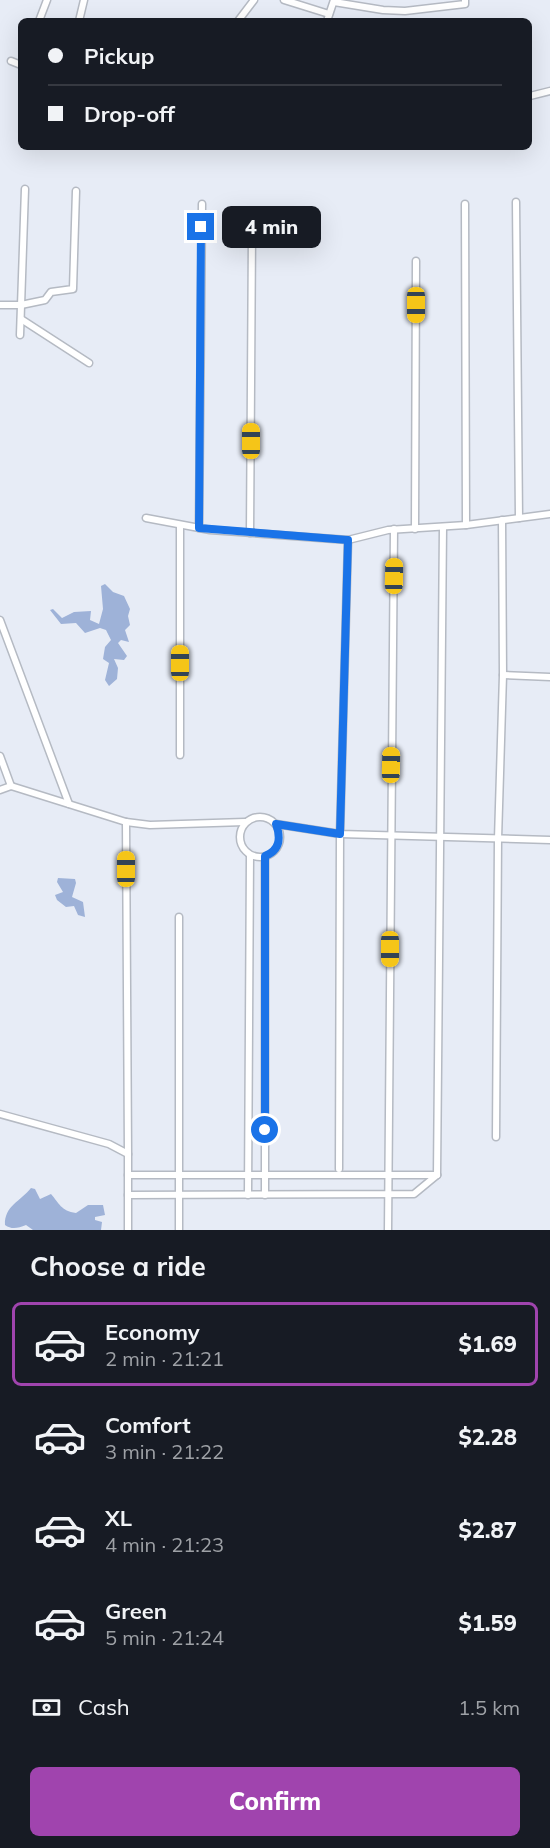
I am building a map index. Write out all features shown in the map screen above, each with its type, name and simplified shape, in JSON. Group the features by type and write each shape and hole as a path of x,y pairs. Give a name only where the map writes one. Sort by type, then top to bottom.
{"street":[{"path":"40,18 46,0"},
{"path":"80,18 84,0"},
{"path":"240,18 254,0"},
{"path":"284,0 328,18 334,1 405,11 465,4 465,0"},
{"path":"11,61 18,62"},
{"path":"532,96 550,92"},
{"path":"20,335 25,189"},
{"path":"0,305 21,305 45,300 51,292 73,289 76,191"},
{"path":"516,202 519,518"},
{"path":"199,528 202,204"},
{"path":"465,204 466,525"},
{"path":"250,533 252,232"},
{"path":"415,529 416,261"},
{"path":"21,319 89,363"},
{"path":"146,518 199,528 348,540 394,529 466,525 550,514"},
{"path":"496,1137 498,839 503,675 502,520"},
{"path":"180,525 180,755"},
{"path":"437,1175 443,527"},
{"path":"388,1230 394,529"},
{"path":"339,1169 340,834 348,540"},
{"path":"0,620 69,804"},
{"path":"503,675 550,677"},
{"path":"0,756 11,786"},
{"path":"0,790 11,786 126,822 150,825 246,822 257,817 265,818 276,824 340,834 550,840"},
{"path":"126,822 128,1230"},
{"path":"246,822 240,832 239,840 242,847 250,855 265,856 275,850 279,843 276,824"},
{"path":"248,1195 250,855"},
{"path":"265,856 265,1195"},
{"path":"179,917 179,1230"},
{"path":"0,1114 108,1144 128,1154"},
{"path":"128,1175 437,1175"},
{"path":"128,1195 414,1194 437,1175"}],"water":[{"path":"105,584 113,592 124,596 130,609 128,616 130,625 125,630 129,642 121,640 118,643 127,656 124,660 114,659 118,668 117,679 109,686 105,680 109,663 103,659 105,647 111,640 106,630 100,628 85,633 76,623 61,624 50,610 53,609 62,618 74,612 91,611 90,620 99,624 103,609 101,586"},
{"path":"58,878 75,879 72,897 83,902 85,917 78,915 74,906 66,907 57,900 55,895 63,892 57,882"},
{"path":"31,1188 35,1189 40,1199 51,1194 61,1206 71,1212 76,1213 88,1205 103,1205 105,1215 95,1217 95,1220 102,1222 101,1230 33,1230 26,1225 10,1228 5,1225 5,1218 10,1208"}],"route":[{"path":"201,227 199,528 348,540 340,834 276,824 280,835 279,843 275,850 265,856 265,1130"}]}
